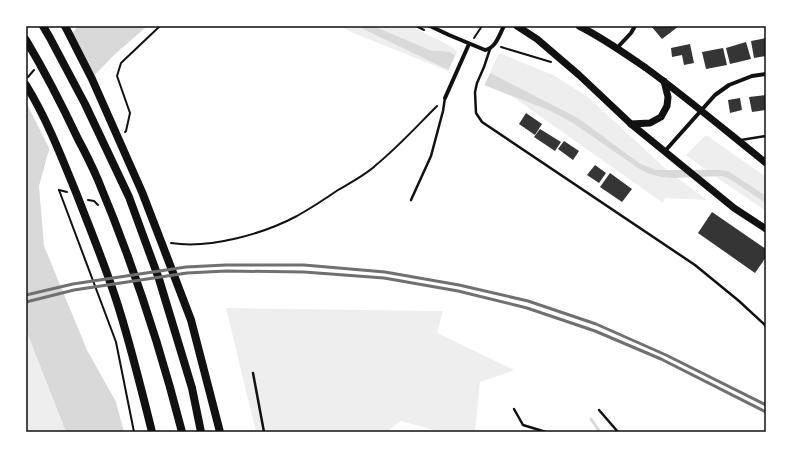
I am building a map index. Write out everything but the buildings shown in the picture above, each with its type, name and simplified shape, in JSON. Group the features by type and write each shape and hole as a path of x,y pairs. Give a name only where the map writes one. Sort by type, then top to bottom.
{"highway":[{"path":"42,26 50,38 85,104 129,197 159,279 192,388 201,432"},
{"path":"65,26 92,80 142,192 191,320 220,432"},
{"path":"26,40 63,108 98,179 153,329 182,432"},
{"path":"26,85 34,98 71,179 101,256 120,312 152,432"}],"main road":[{"path":"517,26 537,39 579,75 631,124 684,168 734,208 766,229"},
{"path":"579,26 597,35 664,81 766,163"},
{"path":"631,124 650,123 661,117 667,106 668,97 664,81"}],"street":[{"path":"430,26 485,50 490,49 495,44 504,26"},
{"path":"617,48 631,33 635,26"},
{"path":"445,98 469,44"},
{"path":"665,151 715,95 729,85 752,76 766,74"}],"lane":[{"path":"490,49 475,92 476,113 482,122 695,265 739,300 766,326"},
{"path":"411,200 432,156 445,98"},
{"path":"738,141 766,136"},
{"path":"253,373 264,432"},
{"path":"514,409 523,425 546,432"},
{"path":"599,410 618,432"}],"path":[{"path":"469,44 482,26"},
{"path":"495,44 551,62"},
{"path":"170,243 207,244 234,239 260,232 298,216 375,166 441,102"},
{"path":"73,194 60,190 116,342 134,432"},
{"path":"87,199 94,201 99,206"}],"shaded area":[{"path":"78,26 147,26 113,56 73,98 48,153 39,186 44,246 87,350 116,402 124,432 66,432 26,330 26,93"},
{"path":"340,26 411,26 452,47 457,52 448,71 351,32"},
{"path":"357,26 373,26 432,51 449,52 578,118 639,163 655,170 728,171 766,196 766,203 730,179 722,176 673,178 661,177 647,173 573,123 551,111 461,76"},
{"path":"499,53 555,76 588,97 668,171 707,200 665,198 663,203 513,97 484,85"},
{"path":"706,135 766,177 766,211 686,155"},
{"path":"226,308 443,311 437,333 514,370 480,382 475,432 441,432 401,421 386,432 256,432"},
{"path":"26,330 66,432 26,432"}],"pier":[{"path":"71,32 93,80 75,99 51,152 26,102 26,90"},
{"path":"456,54 491,71 484,86 448,71"}],"waterway":[{"path":"591,419 600,432"}],"railway":[{"path":"26,295 73,284 186,267 226,265 304,265 385,272 459,285 528,301 596,324 666,355 766,405"},
{"path":"26,302 74,290 187,273 226,271 304,272 384,278 458,291 527,308 595,331 661,359 766,412"}]}
